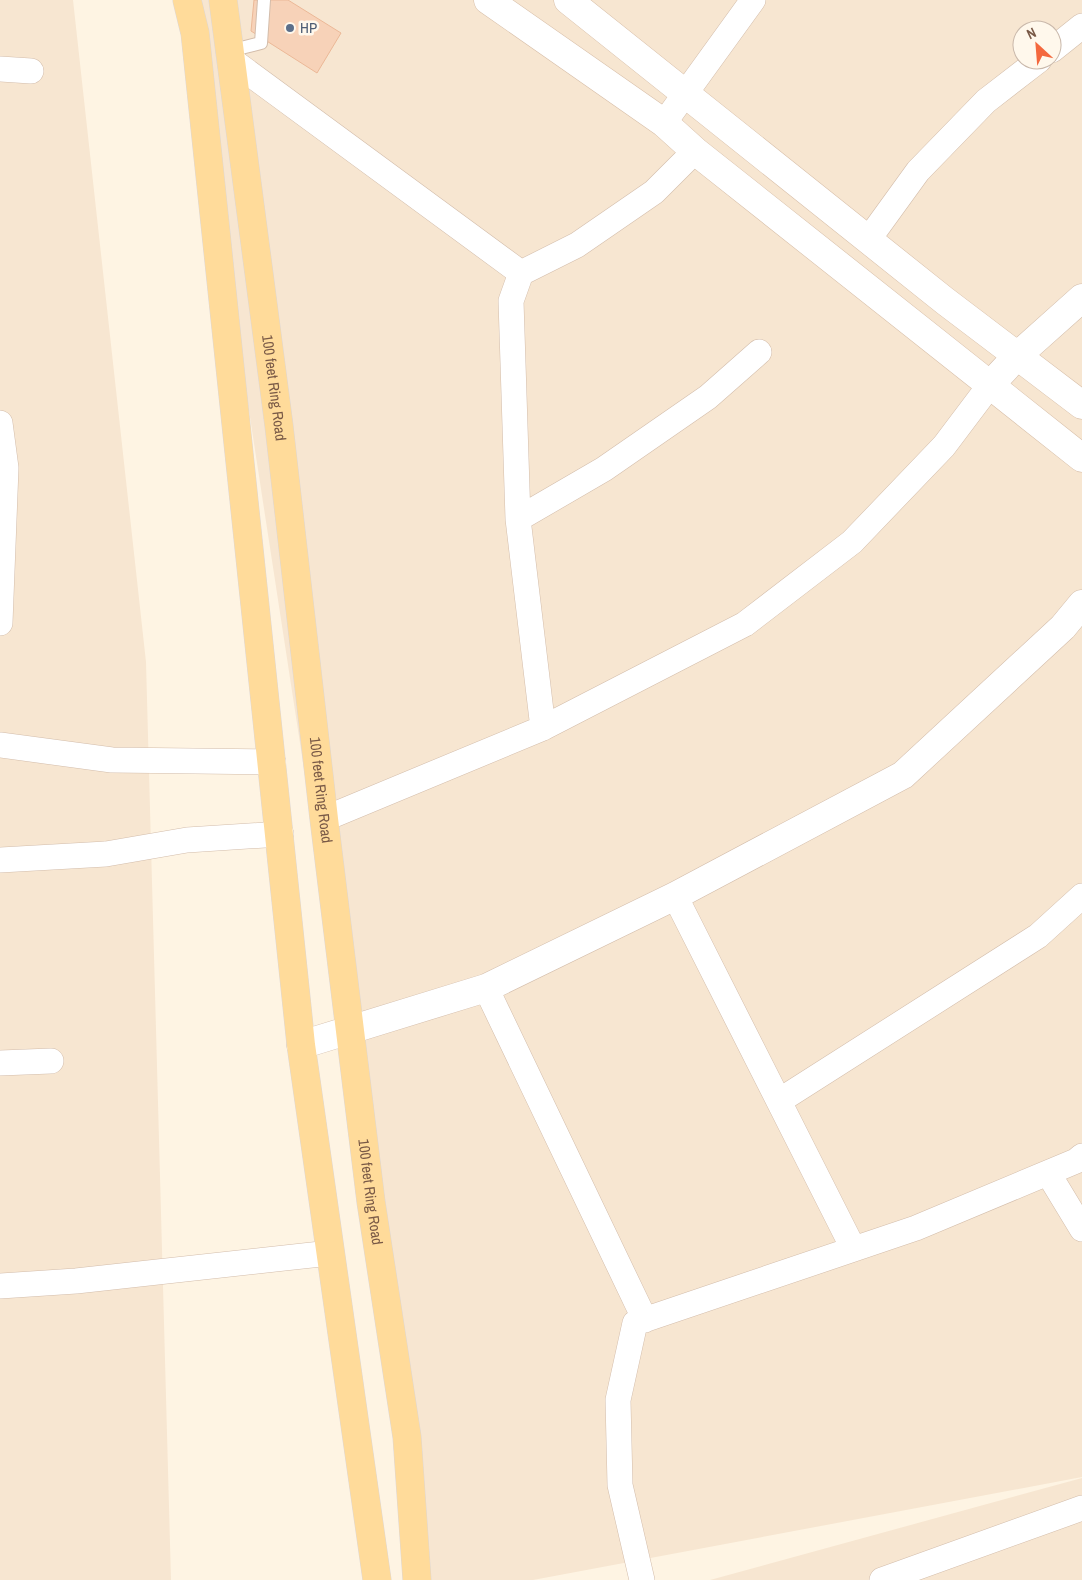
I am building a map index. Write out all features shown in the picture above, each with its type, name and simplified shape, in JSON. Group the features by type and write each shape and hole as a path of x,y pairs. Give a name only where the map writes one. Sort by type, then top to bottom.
{"main road":[{"path":"187,0 195,33 273,762 301,1045 377,1580"},
{"name":"100 feet Ring Road","path":"223,0 279,426 324,819 372,1202 407,1437 417,1580"},
{"path":"488,0 664,124 695,151 1082,458"},
{"path":"568,0 868,240 1082,405"},
{"path":"990,385 1017,356 1082,298"},
{"path":"301,1045 486,988 675,896 903,775 1063,627 1082,604"}],"street":[{"path":"664,124 685,92 754,0"},
{"path":"1062,42 1082,26"},
{"path":"230,55 521,273"},
{"path":"0,69 31,71"},
{"path":"868,240 918,171 986,101 1026,70"},
{"path":"543,728 518,519 511,301 521,273 576,245 654,192 695,151"},
{"path":"518,519 604,469 708,397 758,352"},
{"path":"324,819 543,728 753,619 852,542 944,446 990,385"},
{"path":"0,423 6,468 0,623"},
{"path":"0,745 112,760 273,762"},
{"path":"0,860 106,854 186,840 280,834"},
{"path":"675,896 853,1248"},
{"path":"779,1101 1038,936 1082,896"},
{"path":"486,988 645,1320"},
{"path":"0,1063 51,1061"},
{"path":"642,1580 620,1485 618,1400 635,1323 916,1228 1048,1173 1082,1156"},
{"path":"1048,1173 1082,1229"},
{"path":"0,1286 76,1281 330,1253"},
{"path":"882,1580 1082,1508"}],"lane":[{"path":"230,55 261,43 264,0"}],"shaded area":[{"path":"0,0 73,0 146,662 171,1580 0,1580"},
{"path":"186,0 1082,0 1082,1477 533,1580 417,1580 396,1369"},
{"path":"1082,1478 1082,1580 710,1580"}],"building":[{"path":"254,0 288,0 341,33 317,73 251,31"}],"place":[{"name":"HP","path":"290,28"}]}
